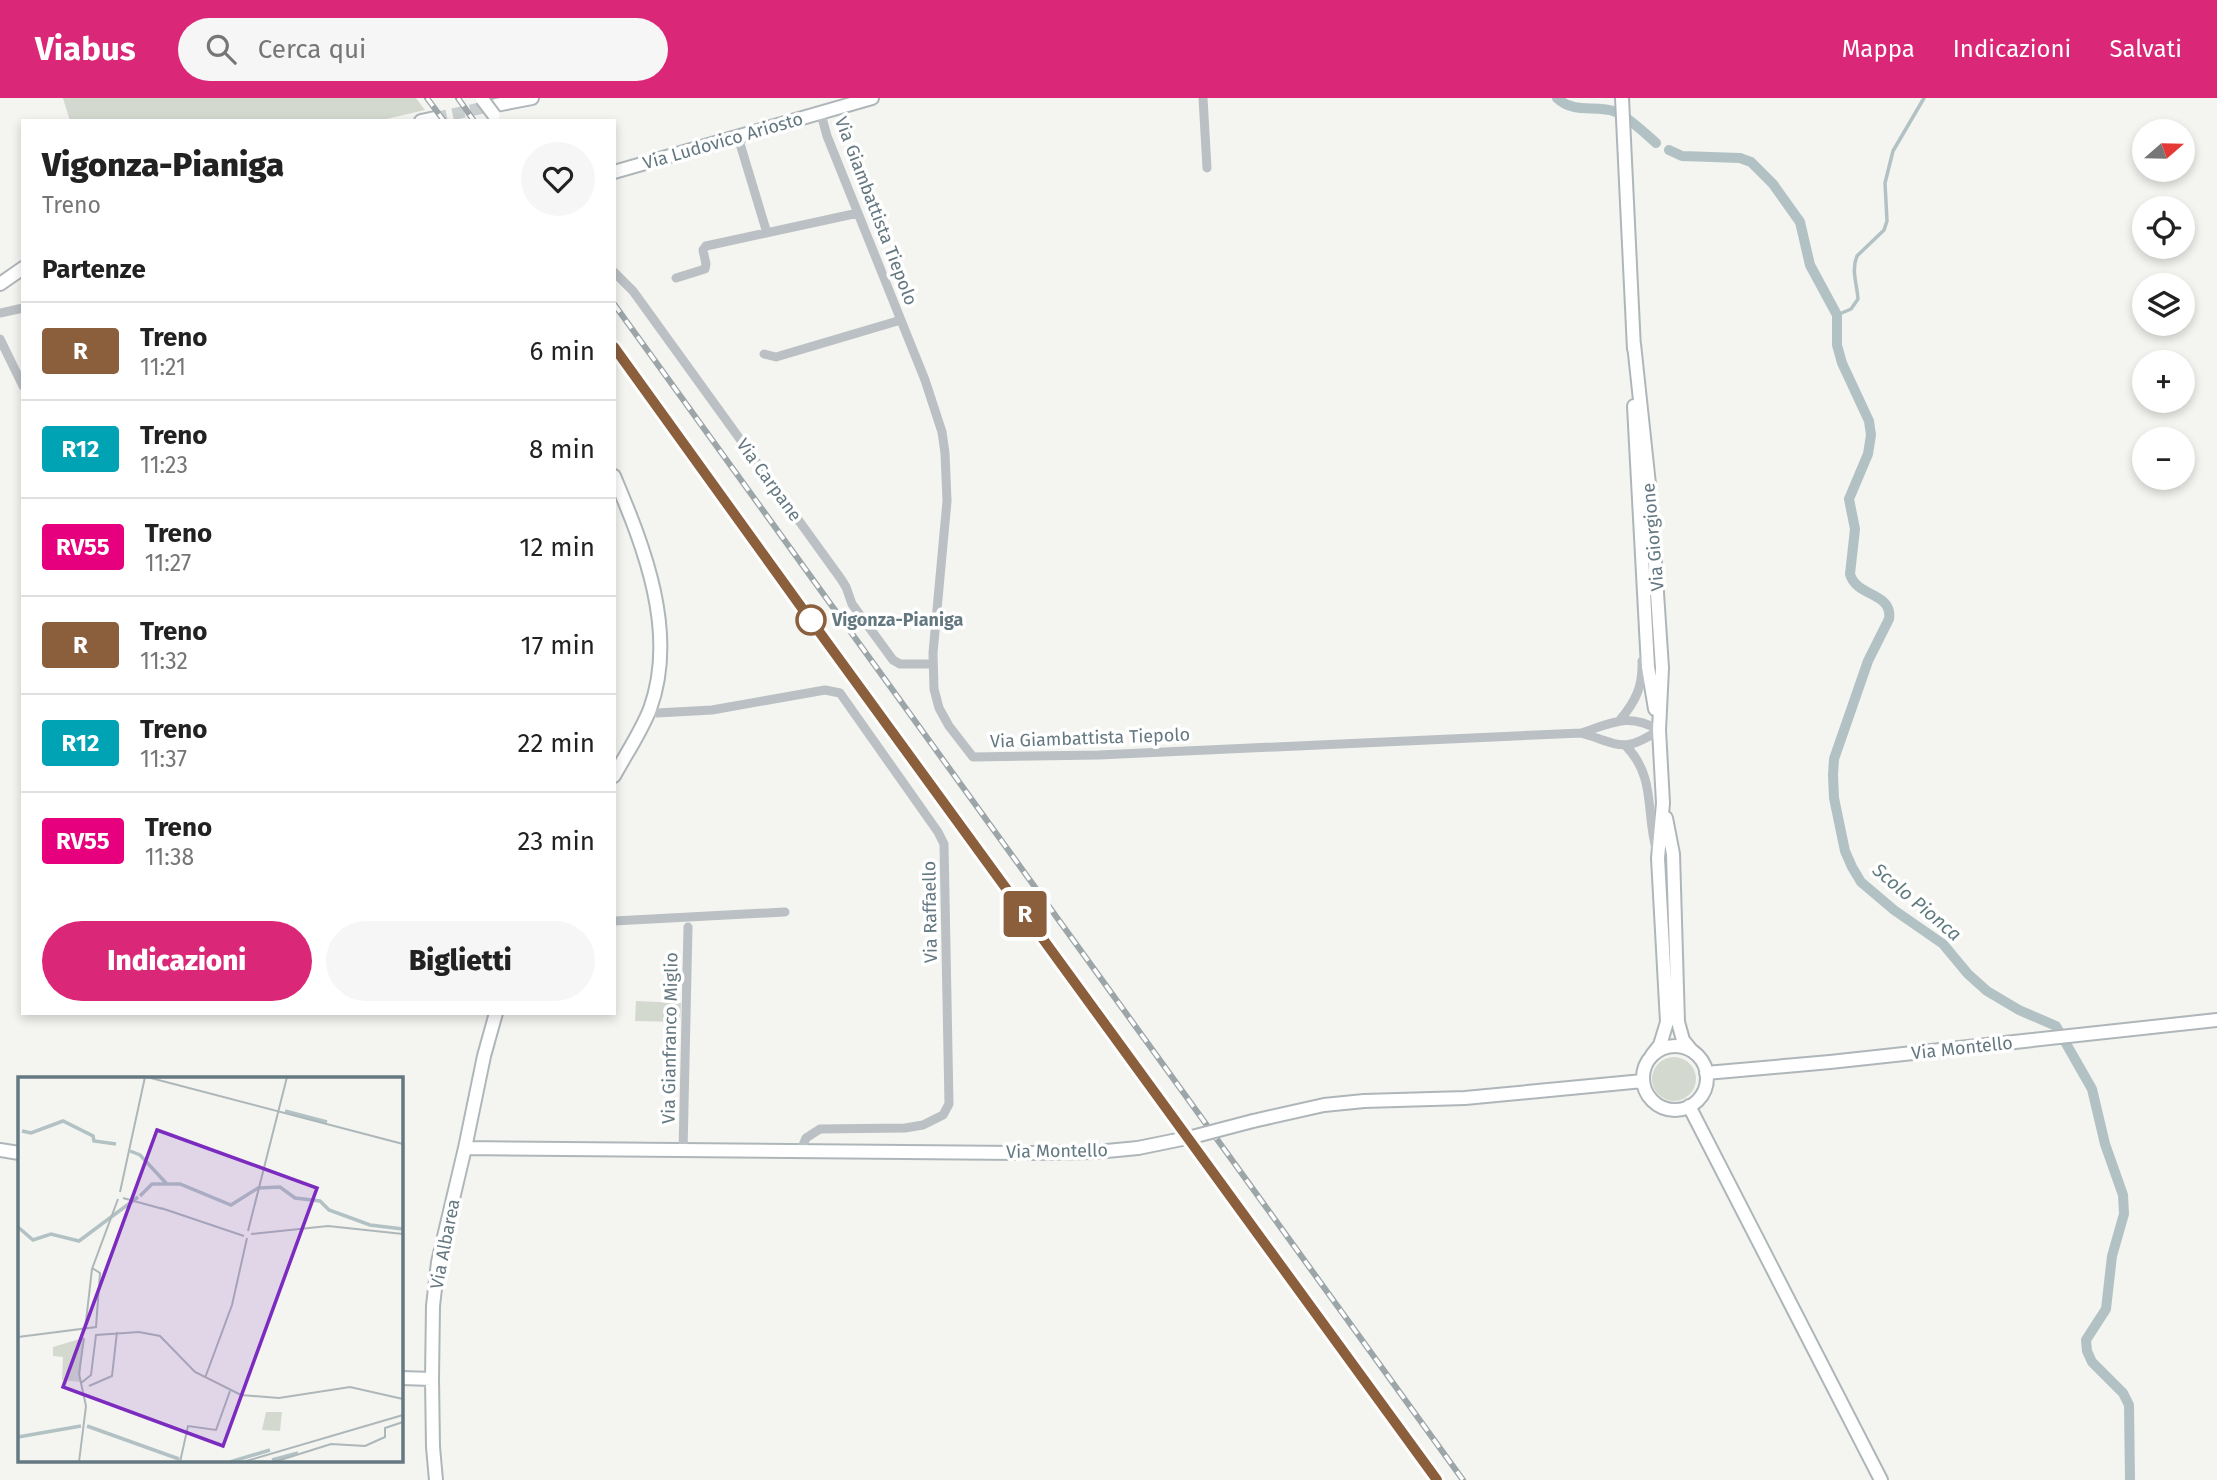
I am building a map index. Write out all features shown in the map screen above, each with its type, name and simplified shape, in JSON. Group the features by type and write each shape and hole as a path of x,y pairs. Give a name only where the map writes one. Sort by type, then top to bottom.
{"street":[{"path":"482,98 497,114 532,98"},
{"name":"Via Ludovico Ariosto","path":"616,171 872,98"},
{"path":"1203,98 1207,168"},
{"name":"Via Giorgione","path":"1622,100 1634,344 1634,421 1648,667 1659,730"},
{"name":"Via Giambattista Tiepolo","path":"821,114 827,136 935,409 945,453 947,501 932,664 934,689 939,708 949,726 973,757 1099,755 1581,733 1620,720"},
{"path":"430,119 435,118"},
{"path":"738,137 767,233"},
{"path":"676,278 705,269 703,250 706,246 858,213"},
{"path":"0,284 21,269"},
{"name":"Via Carpane","path":"616,274 633,291 841,579 852,604 893,660 900,664 932,664"},
{"path":"0,313 21,308"},
{"name":"Via Giambattista Tiepolo","path":"764,354 776,357 901,320"},
{"path":"0,339 21,382"},
{"name":"Via Giorgione","path":"1634,344 1651,503 1662,668 1659,730 1663,803 1658,858 1667,1022 1660,1045 1653,1055"},
{"path":"616,480 634,523 646,564 660,635 661,662 649,711 616,772"},
{"name":"Via Giorgione","path":"1620,720 1633,705 1641,687 1635,527 1639,488"},
{"name":"Via Raffaello","path":"649,711 657,713 712,710 825,690 840,693 944,844 949,1104 943,1115 923,1125 905,1128 820,1129 806,1138 801,1150"},
{"path":"1620,720 1636,719 1659,730 1645,740 1626,747 1636,757 1646,776 1652,835 1658,858"},
{"name":"Via Giambattista Tiepolo","path":"1581,733 1626,747"},
{"path":"616,752 628,751"},
{"name":"Via Giorgione","path":"1663,803 1674,854 1678,1022 1683,1040 1692,1051"},
{"path":"616,921 785,912"},
{"name":"Via Gianfranco Miglio","path":"682,1151 688,927"},
{"name":"Via Albarea","path":"436,1480 432,1379 433,1306 438,1262 495,1015"},
{"name":"Via Montello","path":"1706,1073 2217,1020"},
{"path":"1674,1046 1692,1051 1703,1063 1706,1073 1703,1093 1689,1106 1676,1109 1663,1107 1652,1099 1643,1081 1646,1065 1662,1048 1674,1046"},
{"name":"Via Montello","path":"465,1148 1052,1153 1138,1148 1324,1105 1465,1098 1643,1081"},
{"path":"1689,1106 1881,1480"},
{"path":"0,1150 18,1153"},
{"path":"402,1378 432,1379"}],"shaded area":[{"path":"63,98 416,98 425,110 387,119 69,119"},
{"path":"636,1001 681,1003 680,1022 635,1021"},
{"path":"1674,1057 1683,1058 1690,1063 1695,1070 1695,1088 1690,1095 1683,1100 1674,1101 1665,1100 1658,1095 1653,1088 1652,1079 1653,1070 1658,1063 1665,1058"}],"waterway":[{"name":"Scolo Pionca","path":"1557,98 1578,108 1608,110 1620,114 1656,143"},
{"path":"1837,315 1851,309 1858,299 1855,261 1884,230 1887,221 1885,183 1893,151 1924,98"},
{"name":"Scolo Pionca","path":"1669,150 1682,156 1740,158 1751,162 1773,184 1800,222 1810,265 1837,315 1837,345 1842,363 1869,421 1871,435 1868,454 1849,499 1855,529 1850,574 1859,587 1880,599 1889,610 1889,619 1868,661 1834,759 1834,798 1845,851 1861,882 1894,910 1943,944 1968,974 1987,991 2019,1010 2056,1026 2092,1089 2105,1144 2123,1195 2124,1214 2112,1256 2106,1309 2086,1340 2087,1351 2092,1362 2123,1393 2129,1405 2130,1480"}],"tunnel":[{"path":"435,118 496,105"}],"railway":[{"path":"427,98 443,119"},
{"path":"458,98 473,119"},
{"path":"616,307 1463,1480"},
{"path":"616,350 1437,1480"}],"train":[{"name":"R","path":"616,350 1437,1480"}],"place":[{"name":"Vigonza-Pianiga","path":"811,620"}]}
